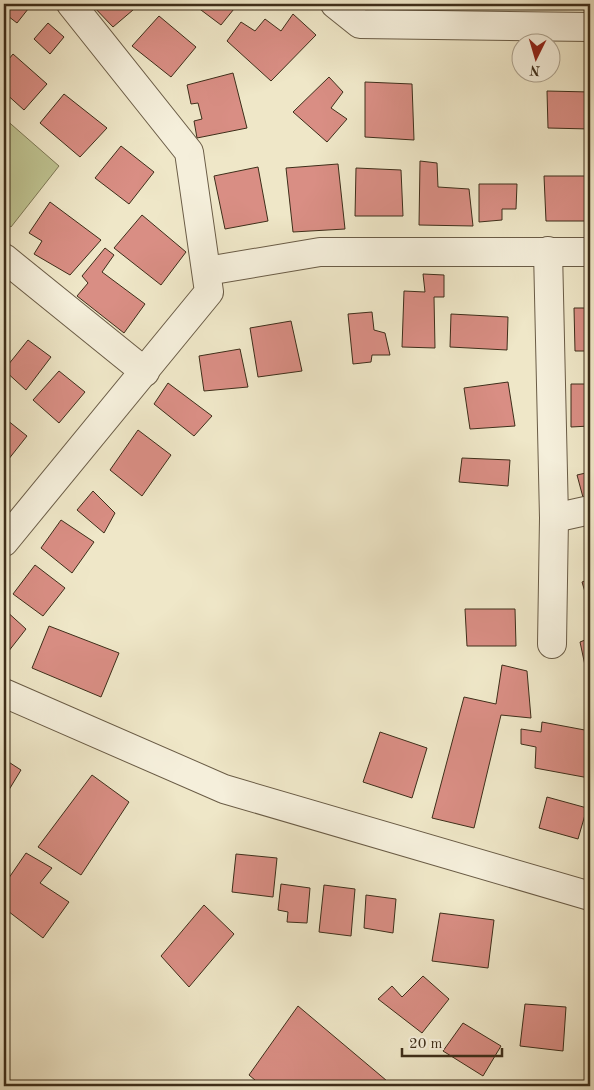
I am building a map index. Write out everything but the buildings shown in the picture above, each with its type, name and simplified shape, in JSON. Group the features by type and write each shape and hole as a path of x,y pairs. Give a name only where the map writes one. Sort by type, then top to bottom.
{"street":[{"path":"9,525 145,372 210,292 189,152 72,4"},
{"path":"335,4 360,24 490,16 590,27"},
{"path":"548,251 554,518 552,644"},
{"path":"207,271 320,252 590,252"},
{"path":"4,258 145,372"},
{"path":"554,518 590,510"},
{"path":"4,693 224,789 590,896"}],"green space":[{"path":"4,118 59,166 11,227 4,221"}]}
